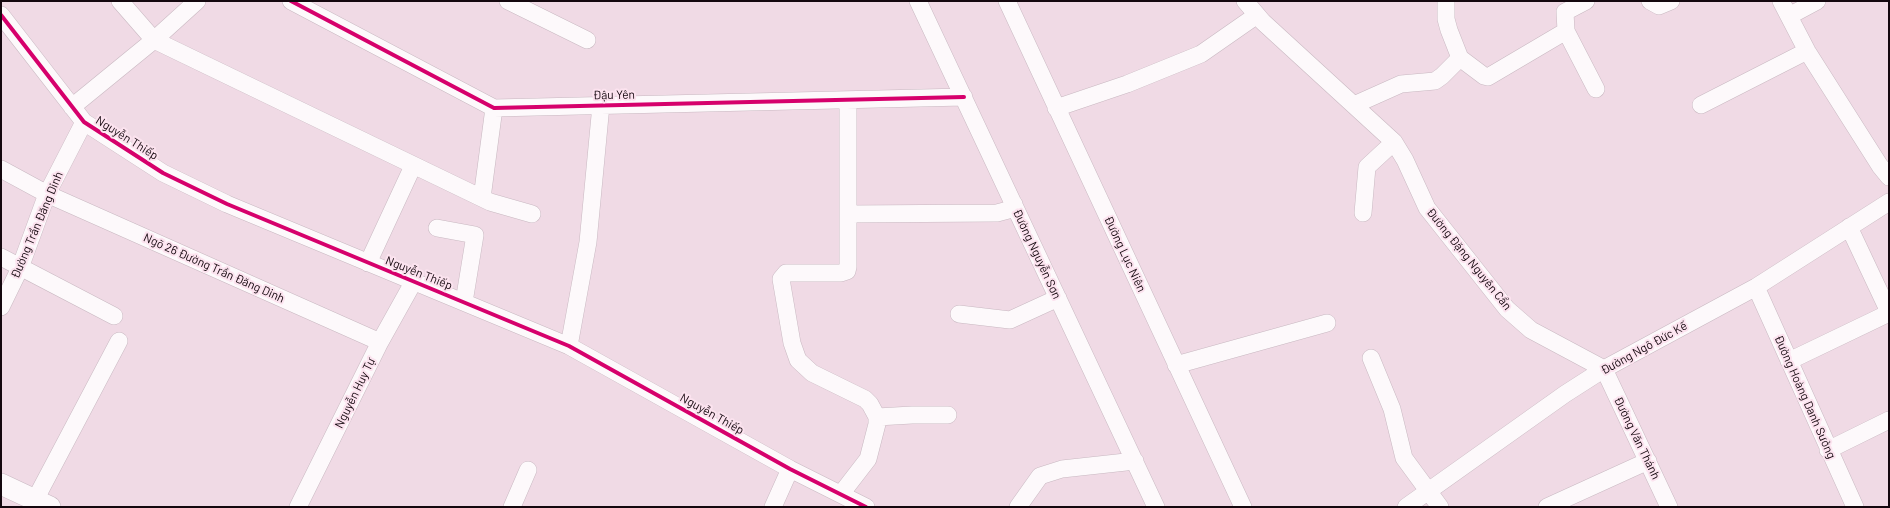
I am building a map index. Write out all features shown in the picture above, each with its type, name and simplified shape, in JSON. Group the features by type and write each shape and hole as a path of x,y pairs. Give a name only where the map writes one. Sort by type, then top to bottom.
{"street":[{"path":"120,1 154,40 482,198 532,214"},
{"path":"72,107 154,40 197,1"},
{"name":"Đậu Yên","path":"291,1 494,108 964,97"},
{"path":"508,1 587,40"},
{"name":"Đường Nguyễn Sơn","path":"918,1 1156,507"},
{"name":"Đường Lục Niên","path":"1007,1 1243,507"},
{"name":"Đường Đặng Nguyên Cẩn","path":"1245,1 1257,15 1394,142 1405,160 1427,208 1507,309 1531,330 1604,369"},
{"path":"1446,1 1446,19 1460,58 1484,76 1488,77 1566,31"},
{"path":"1586,1 1564,12 1566,31 1596,89"},
{"path":"1650,1 1659,6 1671,1"},
{"path":"1782,1 1807,51 1880,166 1889,177"},
{"path":"1789,16 1817,1"},
{"path":"1056,108 1127,84 1201,54 1257,15"},
{"name":"Nguyễn Thiếp","path":"3,20 84,122 163,173 227,204 568,346 790,469 866,507"},
{"path":"1701,105 1807,51"},
{"path":"1354,105 1401,84 1435,80 1442,76 1460,58"},
{"path":"841,494 868,459 877,424 877,417 870,404 865,399 812,373 798,360 792,343 781,279 786,273 841,273 847,270 849,214 848,100"},
{"path":"568,346 588,242 601,105"},
{"path":"482,198 494,108"},
{"name":"Đường Trần Đăng Dinh","path":"1,308 20,268 47,194 84,122"},
{"path":"1362,213 1367,167 1394,142"},
{"path":"368,263 413,166"},
{"name":"Ngõ 26 Đường Trần Đăng Dinh","path":"1,169 47,194 380,342"},
{"name":"Đường Ngô Đức Kế","path":"1406,507 1565,394 1604,369 1756,287 1889,202"},
{"path":"849,214 997,213 1012,209 1014,204"},
{"path":"1789,361 1889,312 1849,227"},
{"path":"437,228 475,235 464,302"},
{"path":"1,257 114,316"},
{"name":"Nguyễn Huy Tự","path":"298,507 380,342 414,281"},
{"name":"Đường Hoàng Danh Sưởng","path":"1756,287 1828,450 1855,507"},
{"path":"960,314 1010,320 1058,298"},
{"path":"1176,365 1327,323"},
{"path":"23,498 119,340"},
{"path":"1371,358 1392,409 1404,458 1440,507"},
{"name":"Đường Văn Thánh","path":"1604,369 1669,507"},
{"path":"877,417 912,414 948,415"},
{"path":"1828,450 1889,420"},
{"path":"1018,507 1040,476 1062,469 1135,461"},
{"path":"1547,507 1648,461"},
{"path":"773,507 790,469"},
{"path":"512,507 528,470"}],"cycle path":[{"path":"291,1 494,108 964,97"},
{"path":"1,15 84,122 163,173 227,204 569,346 790,469 866,507"}]}
